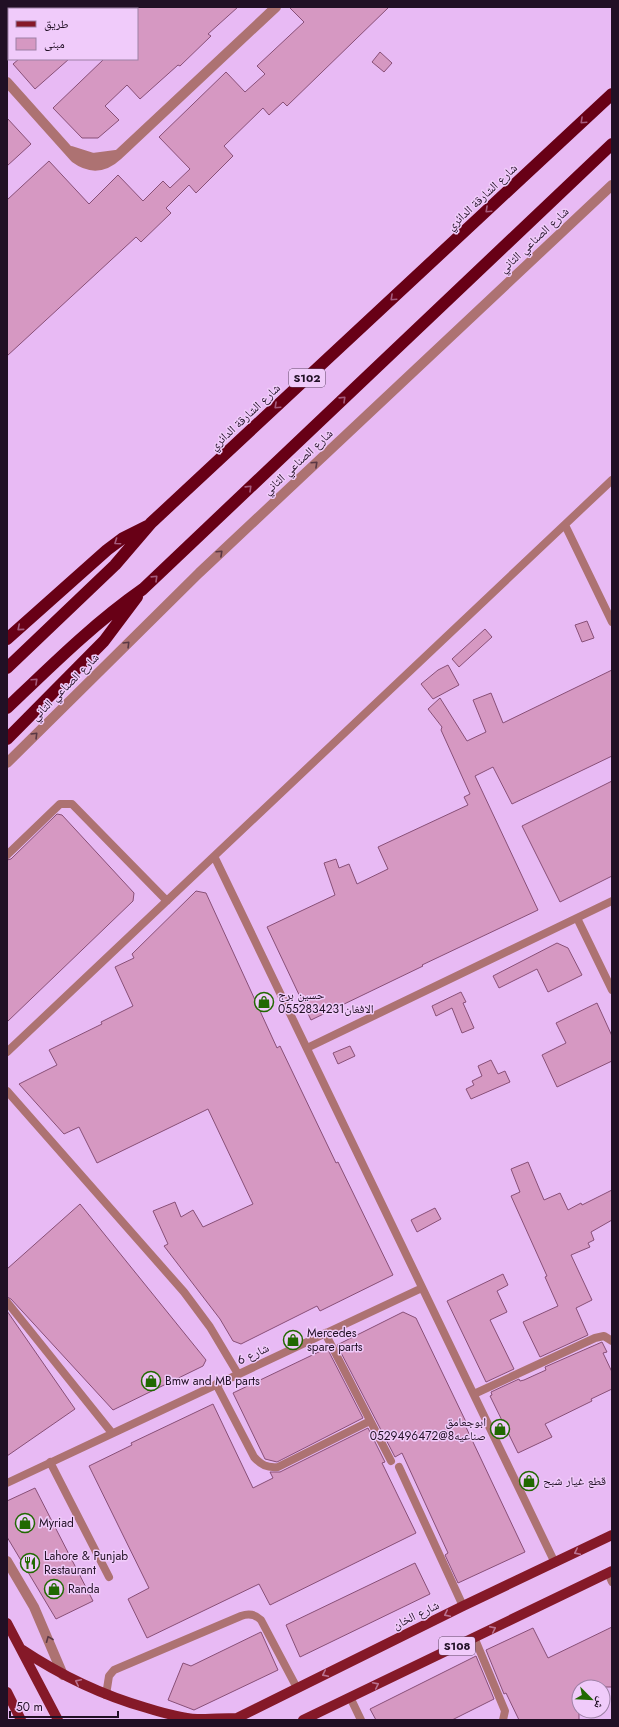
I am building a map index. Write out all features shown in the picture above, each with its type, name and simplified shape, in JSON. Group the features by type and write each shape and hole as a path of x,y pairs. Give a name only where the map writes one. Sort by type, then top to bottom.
{"highway":[{"name":"شارع الشارقة الدائري","path":"7,668 115,565 151,523 612,94"},
{"path":"7,708 104,618 143,589 607,151 612,144"},
{"path":"7,639 107,550 123,538 151,523"},
{"path":"7,739 104,641 143,589"}],"main road":[{"name":"شارع الخان","path":"235,1719 463,1606 612,1535"},
{"name":"S108","path":"303,1720 474,1637 610,1575"},
{"path":"7,1623 58,1720"},
{"path":"20,1649 63,1675 127,1703 173,1716 197,1719 235,1719"},
{"path":"7,1692 21,1720"}],"street":[{"path":"7,82 70,151 93,158 118,155 276,7"},
{"name":"شارع الصناعي الثاني","path":"7,763 199,572 612,185"},
{"path":"7,1561 34,1607 63,1675"}],"lane":[{"path":"7,1052 612,480"},
{"path":"564,525 612,622"},
{"path":"7,856 60,804 72,804 167,901"},
{"path":"214,856 555,1562"},
{"path":"307,1048 612,901"},
{"path":"576,918 612,990"},
{"path":"7,1091 184,1292 210,1327 238,1374"},
{"name":"شارع 6","path":"7,1483 422,1288"},
{"path":"7,1302 112,1433"},
{"path":"325,1333 391,1461"},
{"path":"474,1394 595,1338 604,1336 612,1341"},
{"path":"216,1384 254,1457 259,1463 272,1468 278,1467 370,1421"},
{"path":"50,1462 109,1577"},
{"path":"399,1467 463,1606"},
{"path":"106,1695 109,1676 114,1670 241,1616 250,1614 261,1620 297,1688"},
{"path":"474,1637 505,1711 503,1720"},
{"path":"350,1697 361,1720"}],"building":[{"path":"238,7 208,34 211,36 180,66 178,65 140,99 127,85 105,106 119,120 98,138 82,138 53,108 103,60 138,60 137,8"},
{"path":"289,7 389,7 287,106 283,102 269,115 263,108 224,146 233,156 196,193 189,185 166,208 171,213 141,242 136,237 7,356 7,200 49,161 89,204 118,175 143,201 163,181 170,188 190,169 159,137 226,72 245,92 265,74 257,66 304,22"},
{"path":"380,52 392,63 384,72 372,62"},
{"path":"18,60 68,60 35,89 13,64"},
{"path":"7,118 31,144 7,166"},
{"path":"587,621 594,638 582,642 575,625"},
{"path":"485,629 492,637 459,667 452,659"},
{"path":"448,665 459,685 433,699 421,684 438,670"},
{"path":"612,670 612,756 512,804 493,767 475,776 538,910 311,1020 267,927 335,895 324,863 336,859 339,868 349,864 357,884 388,869 378,847 468,805 464,797 470,794 441,730 442,727 428,709 440,698 467,741 486,732 473,700 491,693 503,723"},
{"path":"612,781 612,876 560,902 522,826"},
{"path":"57,814 62,815 134,893 133,901 7,1022 7,860 11,859"},
{"path":"196,891 206,893 277,1048 280,1046 336,1163 338,1162 393,1275 320,1311 317,1306 241,1344 233,1341 220,1319 164,1246 168,1244 153,1211 175,1202 181,1217 193,1210 203,1227 253,1204 208,1109 97,1163 79,1127 64,1134 19,1084 57,1065 49,1050 102,1024 101,1022 133,1006 115,967 134,958 132,954"},
{"path":"557,943 568,948 582,975 548,992 537,969 499,988 493,976"},
{"path":"461,992 466,1002 463,1003 474,1028 462,1033 452,1008 436,1016 432,1006"},
{"path":"597,1003 612,1036 612,1061 557,1087 542,1055 566,1043 556,1023"},
{"path":"350,1046 355,1056 338,1064 333,1053"},
{"path":"491,1060 498,1074 505,1071 510,1082 471,1099 466,1089 474,1085 472,1081 482,1076 478,1066"},
{"path":"528,1162 544,1200 560,1193 568,1210 581,1203 582,1205 612,1190 612,1220 591,1232 594,1240 588,1243 590,1247 571,1255 592,1300 576,1308 588,1335 540,1357 523,1322 558,1306 545,1277 547,1276 511,1196 520,1192 511,1169"},
{"path":"80,1204 206,1360 203,1366 113,1410 11,1299 7,1297 7,1269"},
{"path":"435,1208 441,1219 417,1232 411,1220"},
{"path":"503,1274 508,1285 497,1291 507,1312 490,1320 514,1369 486,1382 447,1301"},
{"path":"7,1311 75,1409 7,1456"},
{"path":"403,1312 416,1318 466,1422 464,1423 525,1552 458,1583 445,1555 448,1553 402,1453 395,1457 337,1345"},
{"path":"602,1342 607,1352 603,1353 612,1372 612,1389 591,1399 592,1401 545,1424 552,1437 518,1453 490,1396 492,1395 491,1392 519,1379 520,1381 524,1380 546,1370 545,1367"},
{"path":"327,1348 363,1418 277,1462 265,1459 233,1393"},
{"path":"213,1404 253,1488 273,1478 270,1472 280,1472 368,1428 385,1462 382,1463 416,1533 270,1605 259,1584 147,1638 128,1599 149,1588 89,1466 132,1445 131,1443"},
{"path":"35,1488 93,1601 56,1619 7,1537 7,1501"},
{"path":"415,1563 430,1594 300,1657 286,1625"},
{"path":"612,1627 612,1687 611,1679 571,1679 571,1719 579,1720 519,1720 506,1693 504,1694 486,1650 533,1628 548,1658"},
{"path":"261,1632 278,1670 194,1710 168,1700 183,1663 191,1666"},
{"path":"476,1656 494,1699 452,1720 376,1720 370,1709"}],"place":[{"name":"حسين برج الافغان0552834231","path":"264,1002"},
{"name":"Mercedes spare parts","path":"293,1340"},
{"name":"Bmw and MB parts","path":"151,1381"},
{"name":"ابوجعامق صناعيه8@0529496472","path":"500,1429"},
{"name":"قطع غيار شبح","path":"529,1481"},
{"name":"Myriad","path":"25,1523"},
{"name":"Lahore & Punjab Restaurant","path":"30,1563"},
{"name":"Randa","path":"54,1589"}]}
